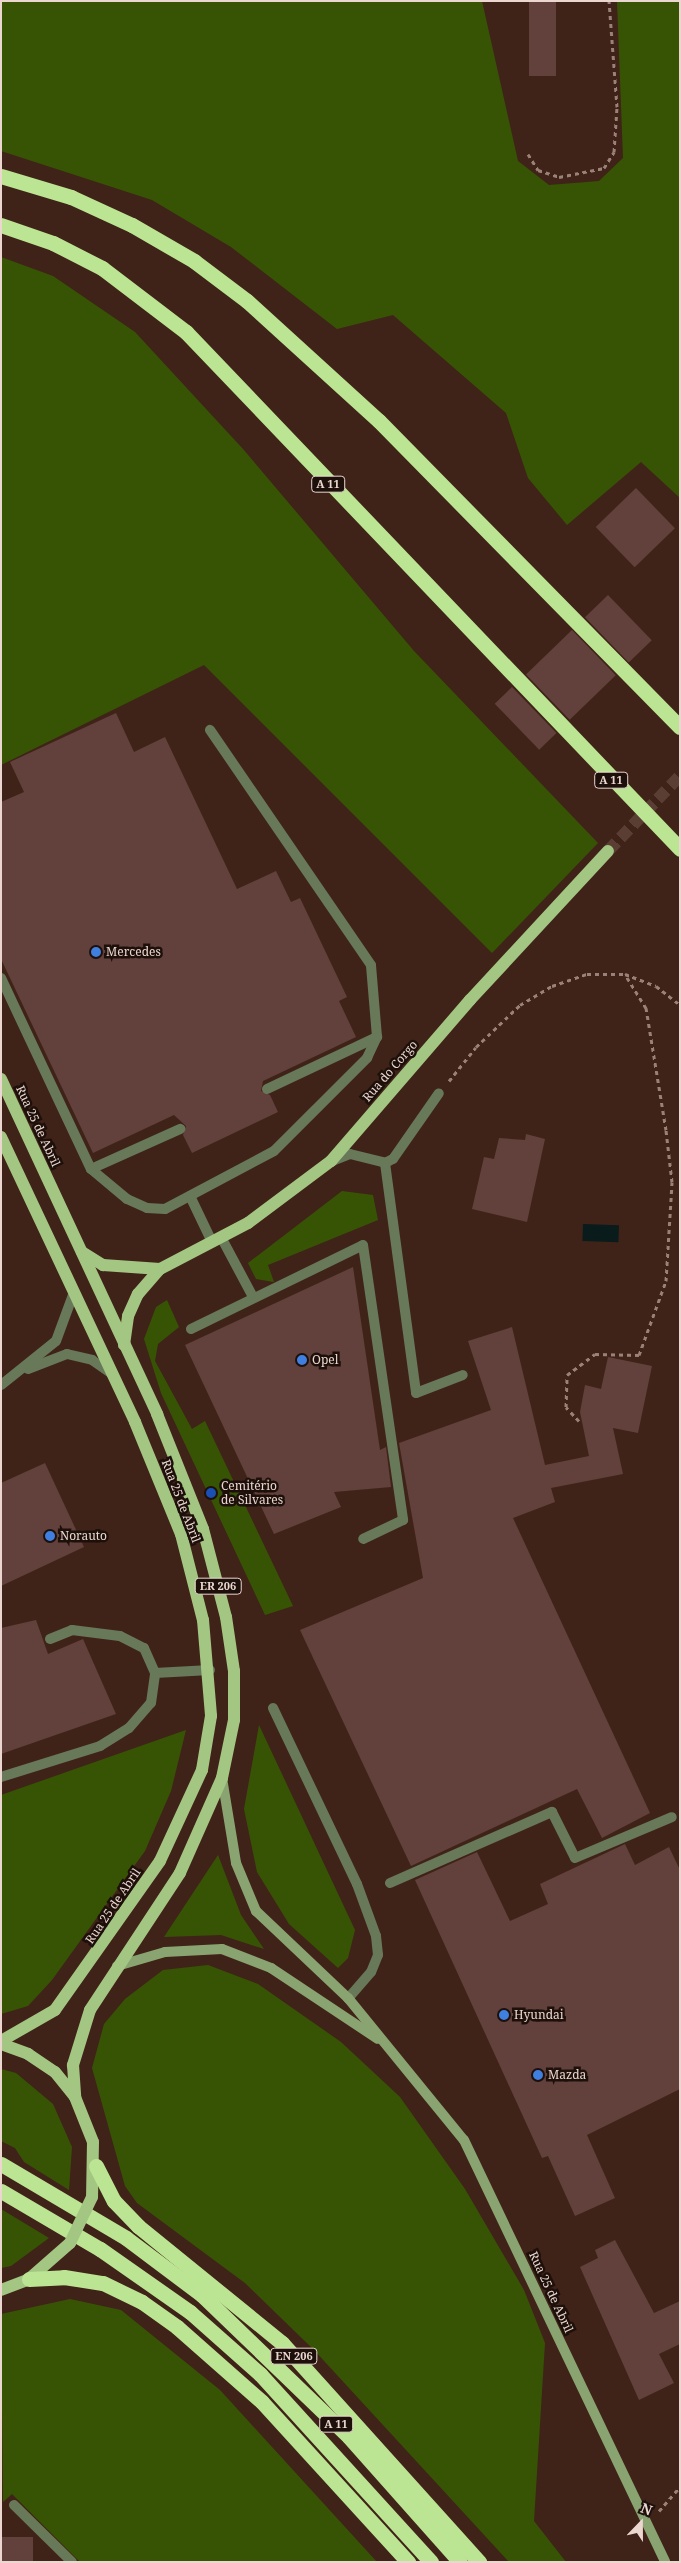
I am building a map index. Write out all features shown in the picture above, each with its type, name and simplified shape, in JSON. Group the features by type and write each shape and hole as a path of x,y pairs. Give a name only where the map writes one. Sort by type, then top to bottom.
{"highway":[{"path":"1,176 71,197 132,225 194,261 247,301 379,421 680,727"},
{"name":"A 11","path":"1,225 53,243 102,268 186,332 680,849"},
{"name":"A 11","path":"1,2164 126,2238 202,2295 349,2437 460,2562"},
{"name":"EN 206","path":"96,2166 114,2201 138,2226 282,2344 479,2562"},
{"name":"A 11","path":"1,2191 100,2249 190,2312 260,2374 431,2562"},
{"path":"29,2279 64,2277 103,2284 142,2302 177,2327 262,2402 408,2562"}],"main road":[{"name":"Rua do Corgo","path":"124,1345 128,1316 138,1294 160,1269 217,1239 286,1197 331,1161 470,1000 608,852"},
{"name":"Rua 25 de Abril","path":"1,1079 124,1345 203,1529 226,1617 234,1671 234,1720 222,1778 180,1873 116,1966 80,2031 73,2064 75,2097"},
{"name":"Rua 25 de Abril","path":"1,1137 112,1374 181,1534 203,1620 210,1670 211,1716 202,1770 160,1861 54,2010 1,2042"},
{"path":"81,1251 103,1265 160,1269"},
{"name":"Rua 25 de Abril","path":"222,1778 236,1864 256,1911 348,1998 392,2048 464,2140 664,2562"},
{"name":"Rua 25 de Abril","path":"116,1966 165,1952 222,1949 270,1968 392,2048"},
{"path":"1,2042 28,2054 55,2072 75,2097 89,2126 96,2166 92,2197 70,2243 29,2279 1,2290"}],"street":[{"path":"1,978 91,1169 127,1199 147,1208 165,1209 274,1150 367,1058 377,1037 371,965 210,730"},
{"path":"266,1088 377,1037"},
{"path":"385,1163 402,1148 439,1093"},
{"path":"91,1169 180,1129"},
{"path":"331,1161 350,1154 385,1163"},
{"path":"385,1163 416,1393 463,1374"},
{"path":"190,1196 252,1297"},
{"path":"191,1329 252,1297 362,1245 403,1520 363,1539"},
{"path":"1,1385 20,1372 56,1341 74,1292"},
{"path":"20,1372 67,1354 92,1360 112,1374"},
{"path":"1,1777 100,1746 129,1728 152,1703 154,1673 144,1648 120,1636 72,1630 50,1639"},
{"path":"154,1673 210,1670"},
{"path":"273,1708 357,1884 376,1936 378,1955 371,1972 348,1998"},
{"path":"390,1883 552,1812 575,1858 672,1817"},
{"path":"14,2505 72,2562"}],"path":[{"path":"528,154 538,170 559,177 604,168 614,152 618,107 609,1"},
{"path":"439,1093 476,1047 520,1005 552,986 588,974 625,974 656,986 680,1005"},
{"path":"579,1421 566,1407 567,1375 595,1354 639,1355 666,1281 672,1182 666,1130 646,1008 625,974"},
{"path":"647,2525 680,2487"}],"green space":[{"path":"1,1 482,1 518,161 549,185 599,181 623,158 617,1 680,1 680,498 641,462 567,525 528,478 506,413 393,315 337,329 231,247 152,200 1,151"},
{"path":"1,257 53,276 135,332 243,449 414,651 598,843 492,953 204,665 1,765"},
{"path":"342,1191 373,1195 378,1220 268,1265 274,1282 256,1279 248,1263"},
{"path":"167,1300 179,1327 158,1344 155,1361 192,1429 205,1421 293,1606 265,1615 161,1393 144,1339 156,1307"},
{"path":"259,1725 355,1930 348,1958 338,1968 289,1924 257,1872 244,1809"},
{"path":"186,1730 171,1791 145,1851 52,1980 28,2006 1,2014 1,1795"},
{"path":"218,1855 241,1915 264,1949 221,1935 164,1937"},
{"path":"208,1965 258,1984 341,2042 400,2097 465,2189 524,2290 545,2343 534,2521 566,2562 509,2562 314,2350 245,2283 137,2203 125,2186 92,2068 104,2024 125,1999 163,1970"},
{"path":"1,2069 16,2073 53,2104 72,2147 69,2190 24,2162 15,2148 1,2141"},
{"path":"1,2209 49,2238 11,2266 1,2268"},
{"path":"70,2299 121,2310 220,2390 377,2562 80,2562 12,2494 3,2502 1,2314"}],"shaded area":[{"path":"583,1224 619,1225 618,1242 582,1241"}],"building":[{"path":"529,1 556,1 556,76 529,76"},
{"path":"636,488 675,528 635,567 596,527"},
{"path":"608,595 652,640 629,663 585,617"},
{"path":"572,630 616,675 570,720 526,674"},
{"path":"512,687 556,733 539,750 495,704"},
{"path":"116,713 134,752 165,737 237,889 276,871 291,902 300,898 347,997 339,1001 356,1037 263,1081 261,1091 270,1095 278,1112 192,1153 183,1135 186,1126 174,1115 93,1153 1,959 1,802 24,792 10,762"},
{"path":"526,1134 545,1139 527,1222 472,1209 484,1157 494,1159 499,1138 525,1140"},
{"path":"353,1267 380,1450 386,1447 391,1487 334,1492 341,1507 274,1534 185,1345"},
{"path":"512,1327 545,1465 589,1456 580,1412 585,1385 601,1389 608,1357 652,1366 638,1433 613,1428 623,1474 551,1488 555,1502 513,1518 650,1813 602,1838 577,1789 411,1866 300,1630 423,1578 399,1443 491,1410 468,1341"},
{"path":"45,1463 84,1547 1,1586 1,1483"},
{"path":"36,1620 48,1654 83,1639 116,1714 1,1754 1,1628"},
{"path":"625,1844 635,1865 669,1847 680,1870 680,2089 587,2135 615,2198 575,2216 548,2156 542,2158 415,1880 477,1852 510,1921 548,1904 540,1884"},
{"path":"615,2240 654,2313 680,2301 680,2344 659,2354 674,2383 639,2400 580,2267 598,2258 595,2250"},
{"path":"1,2537 33,2537 33,2562 1,2562"}],"tunnel":[{"path":"608,851 680,776"}],"place":[{"name":"Mercedes","path":"96,952"},
{"name":"Opel","path":"302,1360"},
{"name":"Cemitério de Silvares","path":"211,1493"},
{"name":"Norauto","path":"50,1536"},
{"name":"Hyundai","path":"504,2015"},
{"name":"Mazda","path":"538,2075"}]}
